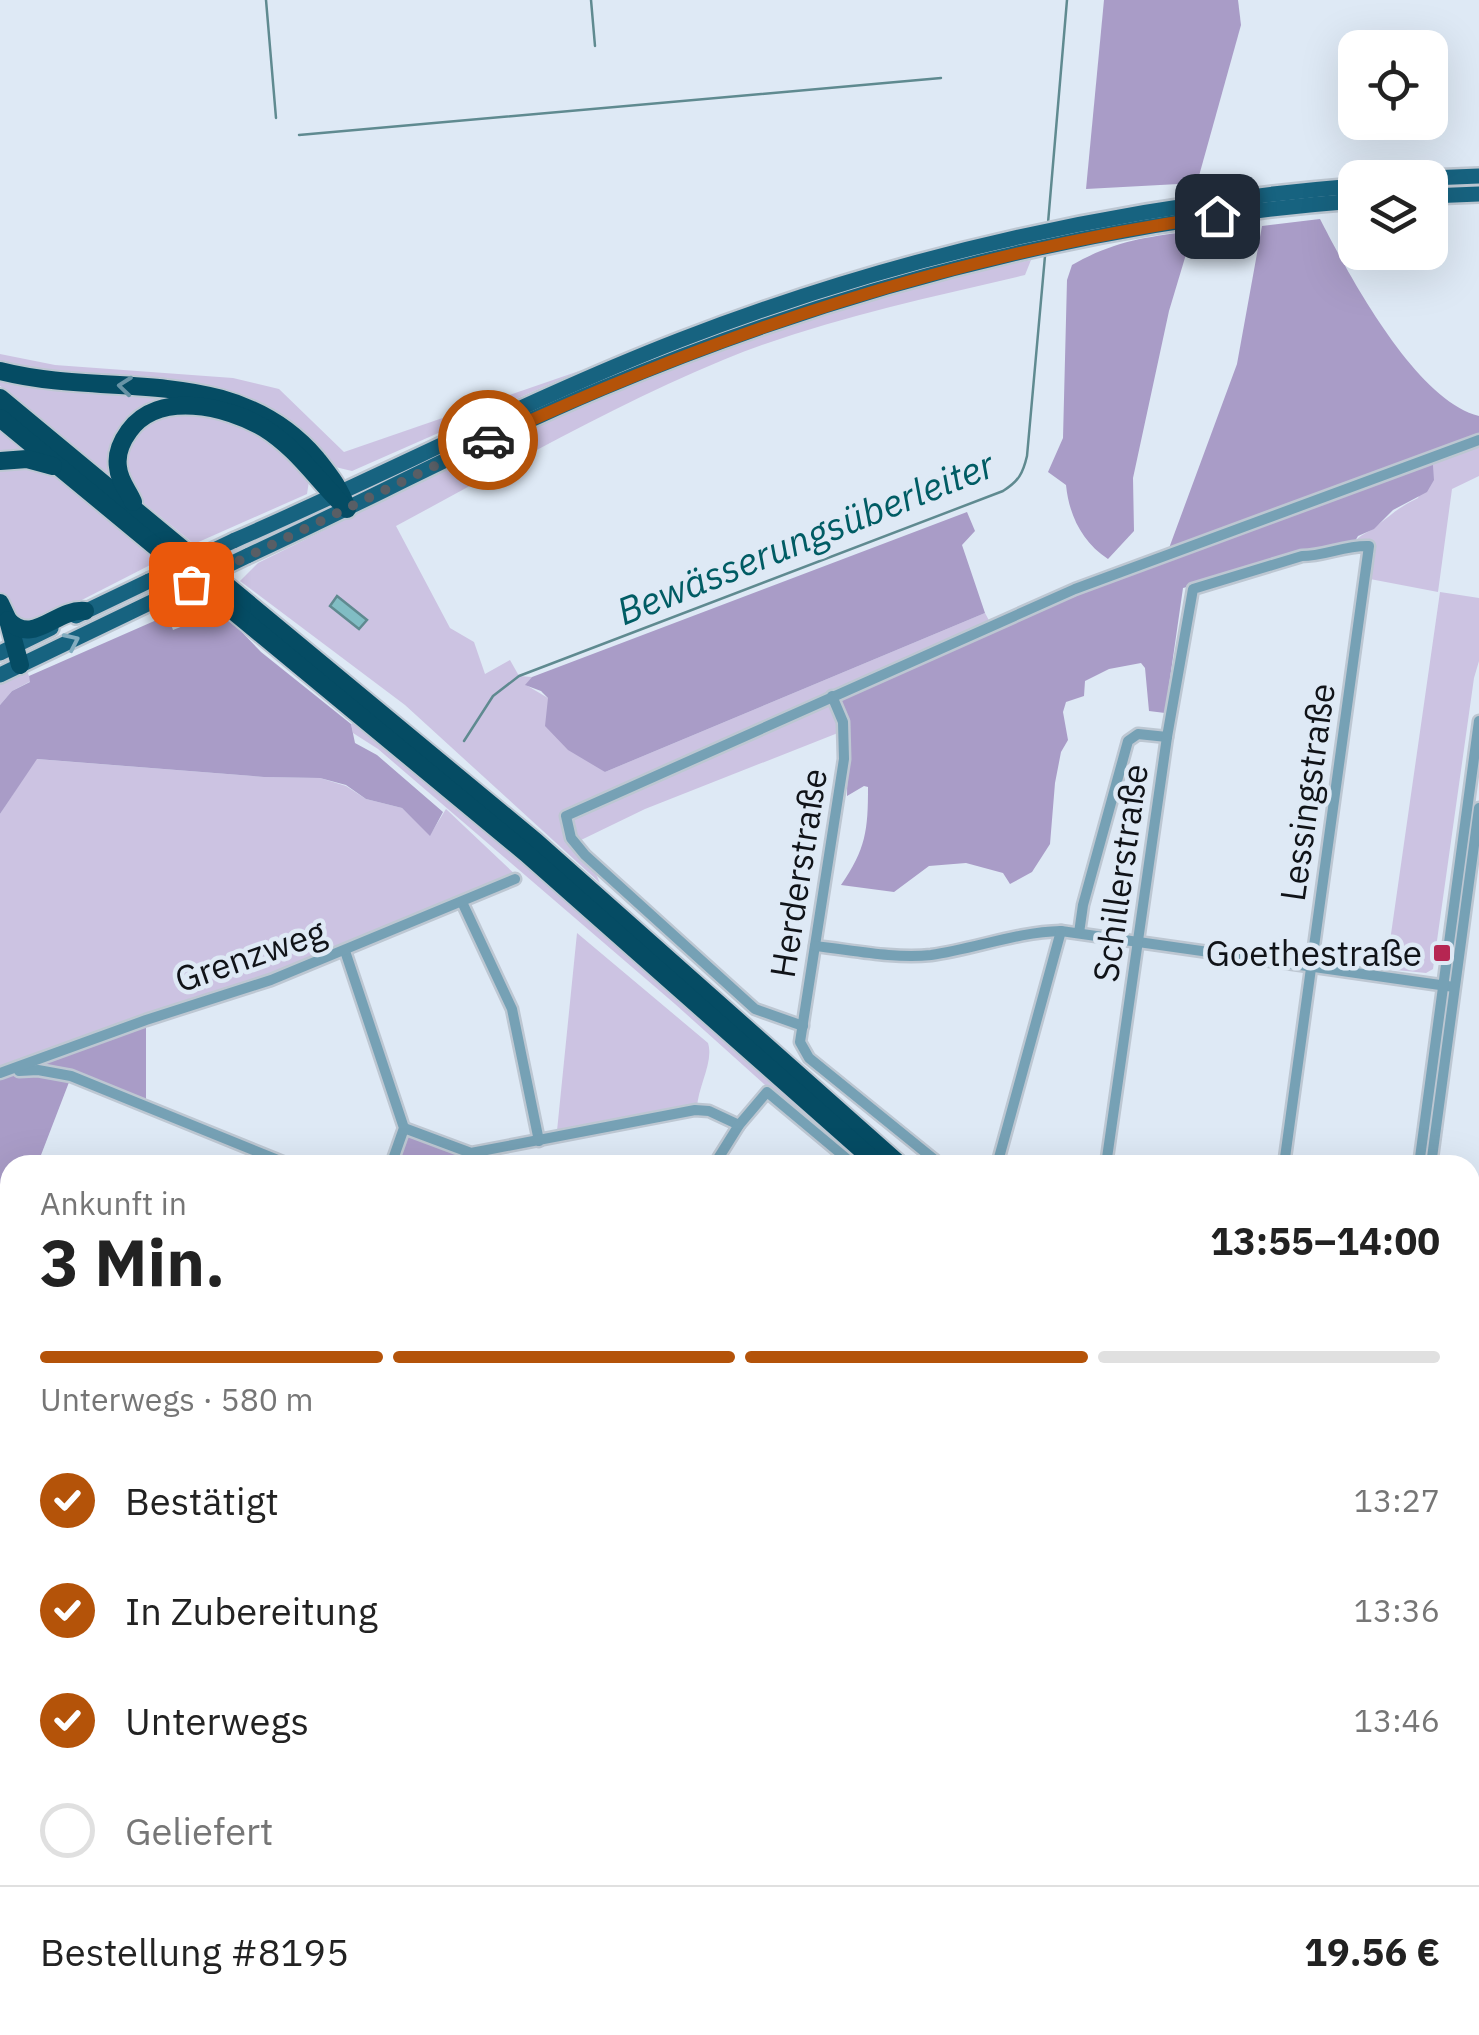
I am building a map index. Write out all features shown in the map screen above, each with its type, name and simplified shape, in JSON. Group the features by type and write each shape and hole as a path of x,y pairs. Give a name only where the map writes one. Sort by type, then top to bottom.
{"highway":[{"path":"0,371 234,401 267,415 290,432 335,479 337,492"},
{"path":"0,398 536,842 889,1155"},
{"path":"134,508 117,466 120,446 141,418 168,408 220,409 246,418 285,442 337,492 348,509"},
{"path":"0,418 526,853 868,1155"},
{"path":"0,462 27,459 58,466"},
{"path":"8,638 17,630 26,631 74,610 85,611"}],"main road":[{"path":"1448,177 1479,176"},
{"path":"8,638 85,611 594,375 850,281 1189,204 1338,188"},
{"path":"1448,195 1479,194"},
{"path":"1071,232 1338,202"},
{"path":"8,638 162,598 512,428 667,362 862,293 1028,242"},
{"path":"0,676 8,638"}],"street":[{"path":"803,1026 755,1009 585,855 571,838 566,816 1075,589 1479,440"},
{"name":"Schillerstraße","path":"1107,1155 1167,737 1193,590 1302,556 1369,546"},
{"name":"Lessingstraße","path":"1285,1155 1369,546"},
{"name":"Herderstraße","path":"832,696 843,722 844,759 800,1042 810,1058 929,1155"},
{"path":"1432,1155 1479,721"},
{"path":"1079,933 1083,905 1128,741 1138,734 1167,737"},
{"path":"1421,1155 1479,808"},
{"name":"Grenzweg","path":"4,1072 271,980 516,879"},
{"path":"462,902 512,1008 539,1141"},
{"path":"815,946 915,956 963,950 1035,932 1061,931 1449,987"},
{"path":"1000,1155 1061,931"},
{"path":"345,951 404,1128 394,1155"},
{"path":"4,1072 38,1070 70,1076 265,1155"},
{"path":"720,1155 767,1092 842,1155"},
{"path":"404,1128 471,1153 695,1110 710,1111 739,1125"}],"shaded area":[{"path":"1104,0 1238,0 1241,25 1197,183 1086,189"},
{"path":"1320,219 1338,252 1338,270 1347,270 1386,332 1431,386 1455,405 1479,416 1479,435 1432,452 1434,480 1427,492 1393,510 1374,529 1358,536 1351,548 1183,588 1165,713 1149,711 1145,668 1141,663 1109,669 1085,681 1084,696 1066,702 1063,712 1068,740 1061,752 1055,783 1050,844 1032,872 1010,884 1003,873 966,863 929,866 894,892 841,885 864,839 868,787 847,796 848,729 833,697 1165,559 1237,364 1262,226"},
{"path":"1193,231 1169,311 1133,478 1134,531 1108,559 1078,527 1066,485 1048,472 1063,438 1067,280 1072,265 1102,250"},
{"path":"1031,260 1025,275 835,322 723,360 598,418 396,526 450,628 474,642 485,674 510,660 519,676 532,677 526,685 548,698 605,772 985,613 993,628 848,729 645,809 581,840 600,883 405,705 240,581 258,563 441,472 580,406 676,366 877,297"},
{"path":"0,354 55,365 233,378 279,389 344,452 582,370 352,471 331,466 309,481 307,494 194,544 0,386"},
{"path":"0,428 158,561 33,625 0,622"},
{"path":"1479,444 1479,476 1452,489 1438,592 1370,579 1375,542 1354,542 1418,498 1433,461"},
{"path":"967,512 975,531 962,545 985,613 605,772 568,750 545,726 548,698 525,685 532,677"},
{"path":"1440,592 1479,598 1479,661 1433,969 1426,973 1386,969"},
{"path":"212,608 351,724 355,743 377,755 443,812 430,836 402,808 366,799 346,785 320,778 37,759 0,814 0,705 12,691 30,682 29,676 168,615 173,630 188,624 194,616 206,624"},
{"path":"27,671 31,681 12,691 0,705 0,684"},
{"path":"355,722 489,832 854,1155 843,1155 675,1004 378,749 353,733 351,724"},
{"path":"36,759 320,778 346,786 366,799 402,808 430,835 446,809 521,880 515,879 345,951 0,1073 0,814"},
{"path":"577,933 708,1043 709,1058 697,1108 557,1131"},
{"path":"146,1020 146,1106 71,1077 41,1155 0,1155 0,1073"},
{"path":"408,1131 470,1155 400,1155"}],"water":[{"path":"337,596 367,620 359,629 330,606"}],"waterway":[{"path":"266,0 276,118"},
{"path":"591,0 595,46"},
{"name":"Bewässerungsüberleiter","path":"1048,223 1067,0"},
{"path":"299,135 941,78"},
{"name":"Bewässerungsüberleiter","path":"464,741 493,696 519,676 1013,484 1027,456 1045,256"}],"way so far":[{"path":"191,584 488,440"}],"place":[{"name":"Goethestraße","path":"1442,953"}],"route":[{"path":"488,440 667,362 862,293 1029,249 1131,228 1217,216"}]}
